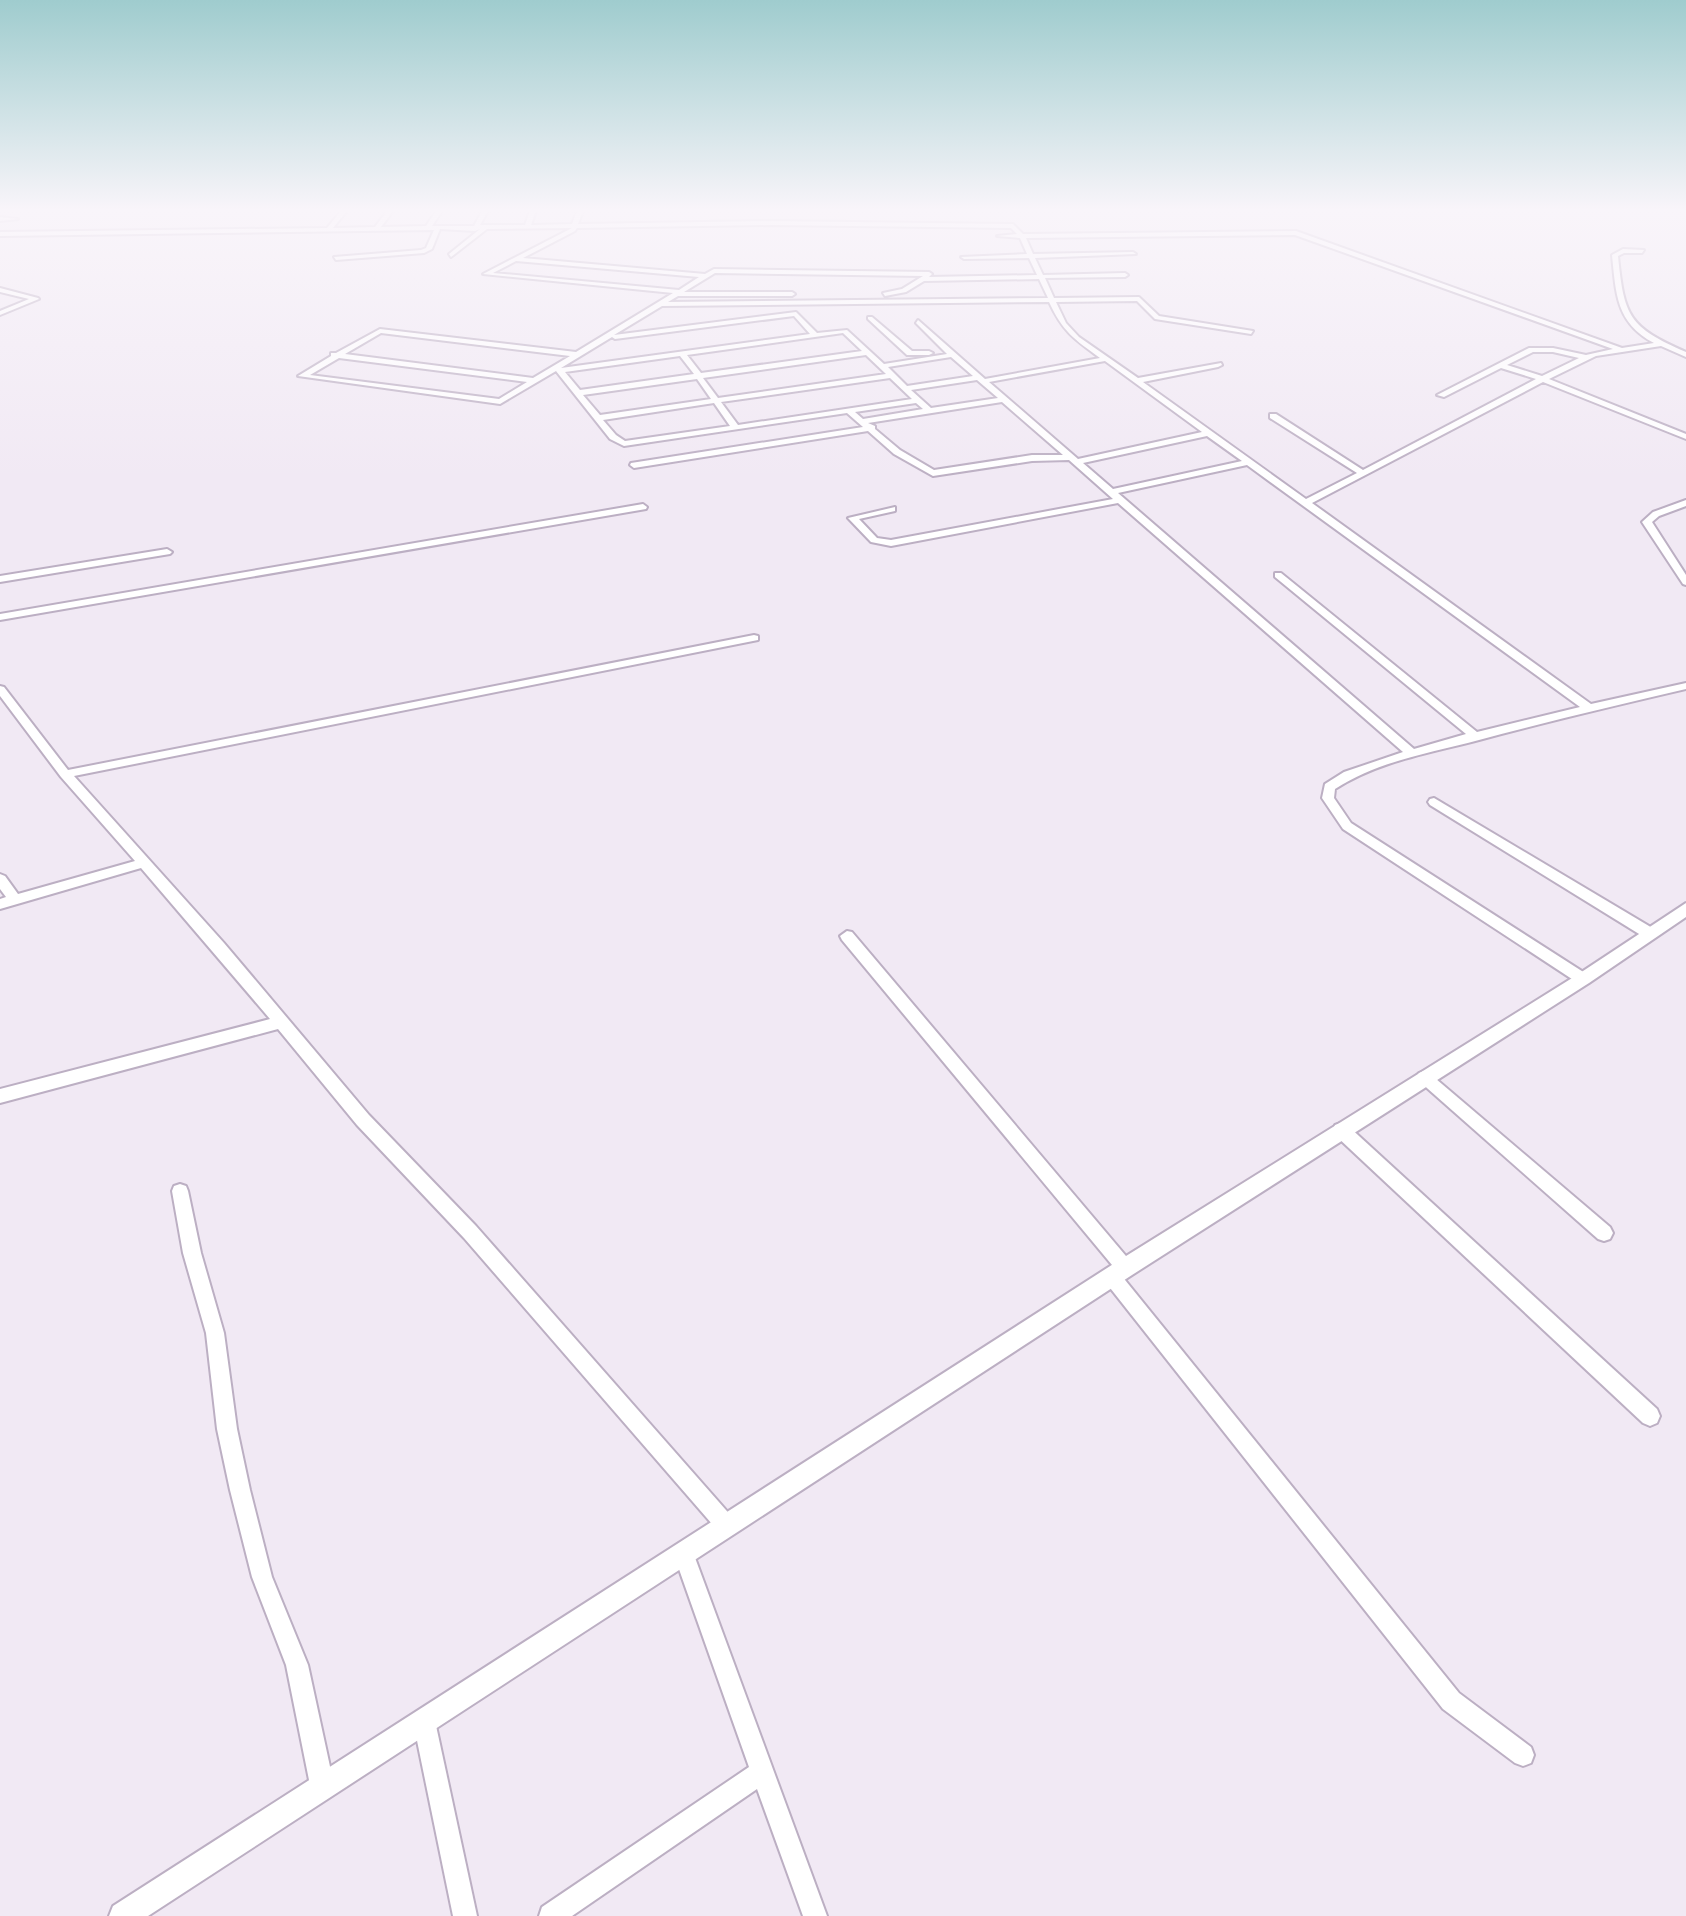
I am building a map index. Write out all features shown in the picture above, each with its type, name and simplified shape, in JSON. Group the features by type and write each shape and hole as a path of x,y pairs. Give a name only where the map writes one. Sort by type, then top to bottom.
{"street":[{"path":"0,313 32,300"},
{"path":"579,355 380,331 333,355 302,376 495,403 558,369 668,300"},
{"path":"662,304 1023,300"},
{"path":"1052,300 1063,324 1106,359 1589,708"},
{"path":"1140,300 1157,318 1251,332"},
{"path":"1486,300 1622,350"},
{"path":"1622,300 1631,327 1686,355"},
{"path":"606,338 796,314 841,303"},
{"path":"796,314 815,335"},
{"path":"870,318 910,353 951,356"},
{"path":"918,322 951,356 982,379 1412,753"},
{"path":"558,369 848,332 929,411"},
{"path":"1306,503 1587,357 1661,344"},
{"path":"1441,395 1499,365 1542,349 1587,357"},
{"path":"578,393 869,352"},
{"path":"682,353 736,428"},
{"path":"333,355 535,381"},
{"path":"883,366 951,356"},
{"path":"906,388 1106,359"},
{"path":"1136,381 1218,365"},
{"path":"1499,365 1543,379 1686,437"},
{"path":"558,369 613,437 624,444 918,400"},
{"path":"599,418 892,375"},
{"path":"634,465 1005,399"},
{"path":"849,411 868,424 897,452 933,473 1032,458 1075,460 1209,433"},
{"path":"1273,416 1343,464 1363,473"},
{"path":"1112,492 1249,462"},
{"path":"892,509 853,518 874,540 885,543 1121,500"},
{"path":"1686,503 1651,517 1647,522 1686,582"},
{"path":"0,617 643,507"},
{"path":"0,579 167,552"},
{"path":"1278,575 1476,737"},
{"path":"65,774 754,638"},
{"path":"1583,979 1347,826 1328,798 1329,787 1335,779 1412,753 1686,686"},
{"path":"0,689 6,707 363,1120 470,1232 726,1525"},
{"path":"1434,802 1649,933"},
{"path":"0,904 144,863"},
{"path":"0,879 15,900"},
{"path":"123,1916 1341,1130 1583,979 1686,909"},
{"path":"847,936 1119,1273 1451,1701 1523,1755"},
{"path":"0,1096 281,1022"},
{"path":"1424,1077 1604,1233"},
{"path":"1341,1130 1650,1416"},
{"path":"180,1191 192,1253 215,1333 227,1429 240,1490 262,1577 297,1665 322,1785"},
{"path":"684,1555 815,1916"},
{"path":"424,1721 465,1916"},
{"path":"551,1916 762,1772"}]}
